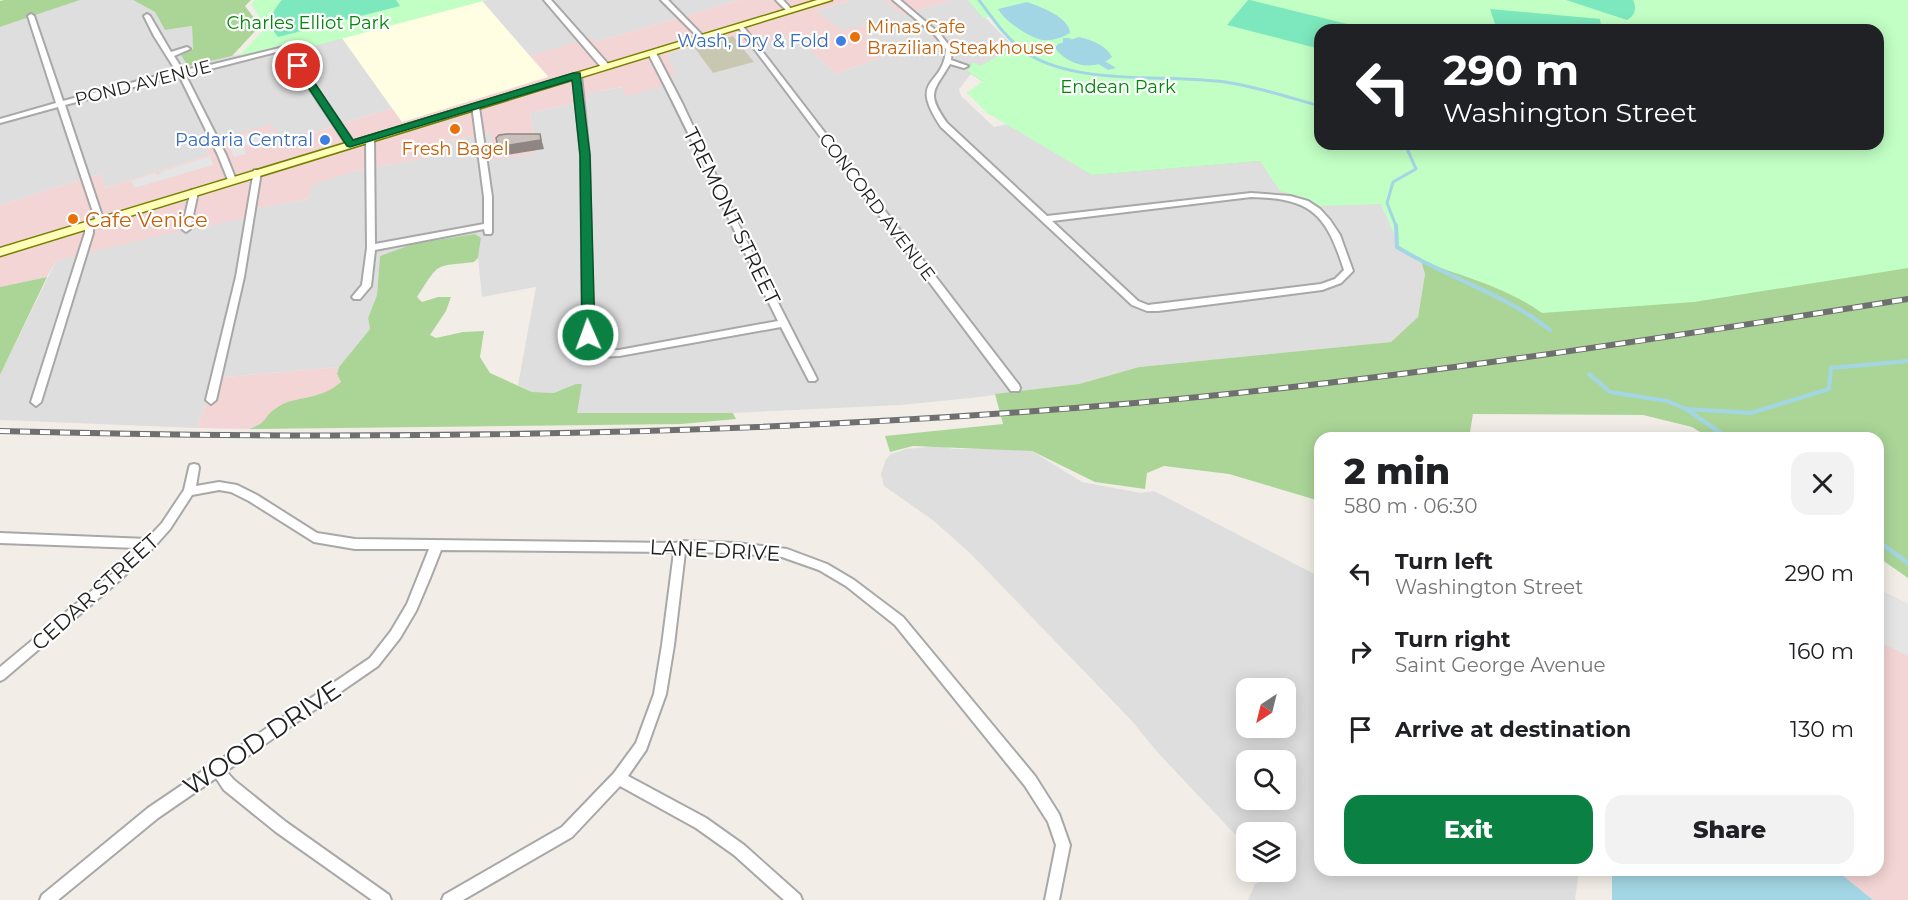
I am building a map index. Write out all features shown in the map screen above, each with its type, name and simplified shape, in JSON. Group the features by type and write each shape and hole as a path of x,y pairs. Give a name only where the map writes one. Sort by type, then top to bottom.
{"main road":[{"path":"0,252 827,0"}],"street":[{"path":"547,0 605,66"},
{"path":"664,0 700,37"},
{"path":"779,0 790,11"},
{"path":"896,0 938,35 949,49 948,61 931,87 929,96 935,115 1135,303 1146,308 1158,308 1322,287 1338,281 1349,271 1340,240 1321,213 1301,202 1274,194 1046,219"},
{"path":"31,16 61,104 94,223 36,402"},
{"path":"147,16 157,36 181,72 232,180"},
{"name":"CONCORD AVENUE","path":"740,26 1016,388"},
{"name":"POND AVENUE","path":"0,121 181,72 286,47 350,144"},
{"path":"170,55 187,49"},
{"name":"TREMONT STREET","path":"652,53 812,379"},
{"path":"948,61 964,66"},
{"path":"577,75 585,155 588,335 597,354 619,353 784,323"},
{"path":"371,248 488,229 488,197 475,107"},
{"path":"357,297 366,286 371,248 370,138"},
{"path":"211,400 240,277 257,172"},
{"path":"186,229 194,192"},
{"name":"CEDAR STREET","path":"0,675 116,577 150,544 166,526 189,491 194,468"},
{"name":"LANE DRIVE","path":"189,491 219,486 233,488 314,537 356,544 680,546 783,552 823,567 850,583 899,621 1030,781 1054,819 1063,845 1052,900"},
{"path":"0,538 150,544"},
{"name":"WOOD DRIVE","path":"47,900 100,855 216,768 374,662 395,639 409,616 422,589 436,546"},
{"path":"449,900 567,832 619,778 641,746 660,694 680,546"},
{"path":"216,768 229,785 280,826 384,900"},
{"path":"619,778 701,823 739,850 795,900"}],"shaded area":[{"path":"80,0 133,0 155,12 165,30 192,26 193,49 232,56 294,41 342,38 392,108 283,142 204,145 209,155 105,188 100,174 0,205 0,27"},
{"path":"740,0 595,42 591,38 530,56 482,1"},
{"path":"740,0 852,0 816,11 843,31 875,22 883,29 865,35 886,55 837,74 794,36 744,50 733,36 693,46 666,55 676,74 659,78 662,87 626,96 622,87 588,93 588,100 530,113 537,153 493,160 491,132 427,145 427,158 359,170 311,185 309,199 257,208 255,216 149,238 56,261 47,277 0,287 0,205 100,174 105,188 209,155 204,144 271,124 284,142 392,108 402,122 548,76 530,56 591,37 595,42"},
{"path":"852,0 884,0 903,15 952,0 968,0 1014,47 980,66 974,62 971,74 959,89 961,96 994,127 1022,121 1092,175 1260,161 1381,204 1400,246 1422,259 1425,274 1418,317 1392,342 1139,367 1079,384 971,398 901,405 733,413 576,413 582,385 554,393 532,392 518,385 536,287 482,297 478,258 481,238 380,257 377,295 368,318 370,329 339,367 215,378 197,428 0,420 0,375 56,261 256,208 309,199 310,185 359,170 426,158 427,145 491,132 537,152 530,113 588,100 587,93 623,87 662,87 658,78 675,74 666,55 693,46 713,73 754,62 744,50 794,36 837,74 886,55 864,34 883,29 875,22 843,32 816,11"},
{"path":"884,0 952,0 903,15"},
{"path":"482,1 548,77 402,122 342,38"},
{"path":"733,36 754,62 713,73 693,46"},
{"path":"257,131 262,135 273,132 281,143 260,149 256,143 244,146 246,154 234,157 226,141"},
{"path":"210,156 213,165 134,188 131,181 155,173 156,175 161,174 160,172"},
{"path":"339,367 337,374 341,382 334,388 320,396 295,400 274,410 262,424 249,429 197,428 215,378"},
{"path":"939,446 954,449 1032,451 1082,482 1141,493 1154,491 1314,574 1314,876 1578,876 1575,900 1248,900 1255,884 1260,882 1296,882 1296,822 1236,822 1236,835 1159,754 1132,721 970,553 934,521 884,486 881,474 886,459 891,454 906,449"},
{"path":"1884,592 1908,604 1908,900 1873,900 1843,876 1884,876"},
{"path":"1884,592 1908,604 1908,656 1884,644"}],"green space":[{"path":"80,0 0,27 0,1"},
{"path":"133,0 251,0 245,6 260,26 232,56 188,66 181,55 193,49 192,26 165,30 155,12"},
{"name":"Charles Elliot Park","path":"255,0 487,0 299,50 294,42 239,56 266,27 251,4"},
{"path":"282,0 396,0 400,6 278,37 272,27 272,18"},
{"name":"Endean Park","path":"968,0 1908,0 1908,268 1694,302 1542,313 1506,292 1407,252 1400,246 1381,204 1320,206 1302,197 1280,191 1260,161 1092,175 987,113 967,93 983,81 967,71 973,62 980,66 1018,45 997,28 992,16 983,18"},
{"path":"1248,0 1348,24 1314,24 1314,47 1227,25"},
{"path":"1566,0 1633,0 1635,9 1627,20"},
{"path":"1908,0 1908,578 1884,561 1884,432 1700,432 1692,427 1643,415 1473,414 1470,432 1314,432 1314,499 1229,474 1164,466 1147,473 1145,489 1095,482 1032,451 913,446 890,452 885,436 1003,424 995,394 1079,384 1139,367 1391,342 1418,317 1425,274 1415,240 1381,204 1328,202 1291,185 1260,161 1092,175 967,93 984,82 967,71 973,62 980,66 1019,45 1314,142 1314,150 1884,150 1884,24"},
{"path":"1490,9 1600,19 1601,24 1495,24"},
{"path":"475,234 481,238 478,258 474,262 439,268 417,297 422,302 438,297 451,297 446,311 430,335 436,338 463,332 484,331 480,357 490,373 532,392 554,393 576,384 582,384 577,413 733,413 736,419 681,424 249,429 263,422 271,412 283,404 324,393 341,382 337,374 339,367 370,329 368,318 377,295 380,256 413,244"},
{"path":"47,277 0,375 0,287"}],"water":[{"path":"1027,2 1060,17 1070,33 1053,40 1042,40 1011,23 998,9"},
{"path":"1079,37 1098,44 1112,57 1105,62 1082,65 1067,59 1055,48 1058,44"},
{"path":"1612,876 1843,876 1873,900 1612,900"}],"building":[{"path":"507,134 540,134 541,140 498,147 496,138"}],"waterway":[{"path":"979,0 1014,43 1028,54 1050,64 1100,75 1231,83 1314,104"},
{"path":"1066,40 1111,68"},
{"path":"1396,226 1387,203 1393,182 1416,169 1408,150"},
{"path":"1396,225 1397,247 1514,306 1550,330"},
{"path":"1686,409 1751,413 1829,389 1831,368 1908,361"},
{"path":"1589,374 1610,392 1667,401 1686,409"},
{"path":"1686,409 1719,432"},
{"path":"1884,545 1908,563"}],"railway":[{"path":"0,431 284,435 568,433 851,423 993,414 1232,394 1426,371 1619,344 1908,299"}],"place":[{"name":"Minas Cafe Brazilian Steakhouse","path":"855,37"},
{"name":"Wash, Dry & Fold","path":"841,41"},
{"name":"Fresh Bagel","path":"455,129"},
{"name":"Padaria Central","path":"325,140"},
{"name":"Cafe Venice","path":"73,219"}],"route":[{"path":"298,66 350,144 577,75 585,155 588,335"}]}
